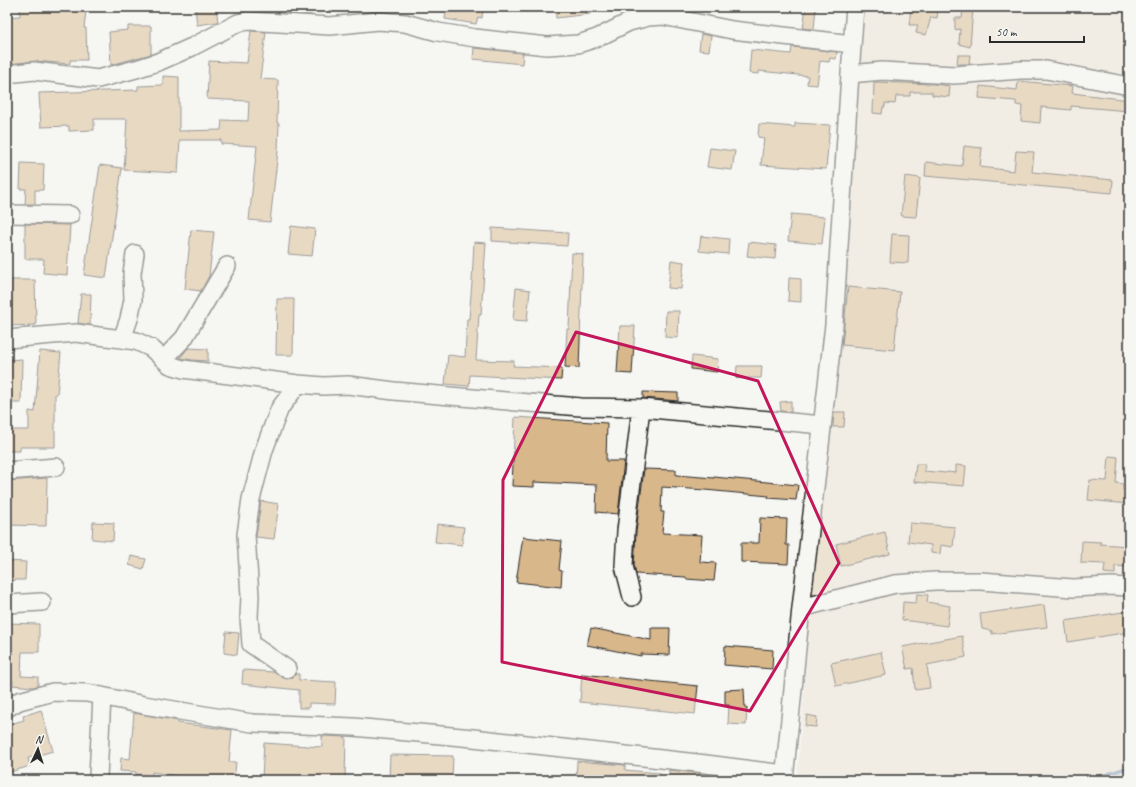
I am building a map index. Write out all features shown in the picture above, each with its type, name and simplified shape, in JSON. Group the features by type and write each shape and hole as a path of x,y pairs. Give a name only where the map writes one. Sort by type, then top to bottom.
{"street":[{"path":"7,708 20,701 53,692 87,693 144,705 252,723 353,727 473,738 706,764 785,777 801,608 834,325 855,7"},
{"path":"7,74 34,71 98,79 158,62 192,47 238,23 247,21 330,26 378,21 405,23 438,32 475,38 547,46 578,44 597,38 629,22 648,17 663,16 732,30 852,44"},
{"path":"850,74 882,71 954,75 1021,70 1046,70 1129,86"},
{"path":"7,214 70,215"},
{"path":"122,339 129,319 133,300 132,273 135,254"},
{"path":"164,359 184,338 227,266"},
{"path":"7,339 76,333 136,341 151,348 170,365 183,369 298,384 323,386 348,385 394,391 574,406 641,408 822,425"},
{"path":"287,669 251,644 249,617 250,596 246,535 251,499 264,450 280,408 298,384"},
{"path":"632,596 624,566 626,531 641,408"},
{"path":"7,471 56,467"},
{"path":"801,608 895,584 935,581 981,581 1073,588 1111,586 1129,587"},
{"path":"7,604 42,602"},
{"path":"98,777 102,696"}],"highlighted area":[{"path":"576,332 758,381 839,563 750,711 502,662 503,480"}],"shaded area":[{"path":"858,7 1129,7 1129,780 797,780"}],"building":[{"path":"20,7 70,7 70,10 86,11 84,28 86,28 87,60 70,60 70,64 35,61 10,64 7,17 20,16"},
{"path":"195,7 216,7 218,22 197,25"},
{"path":"288,7 312,7 311,15 287,13"},
{"path":"447,7 483,7 482,18 478,17 476,24 445,19"},
{"path":"555,7 590,7 590,14 556,18"},
{"path":"806,7 816,7 814,29 803,28"},
{"path":"911,7 938,8 937,18 931,17 926,35 916,33 918,25 909,25"},
{"path":"963,7 973,7 970,47 959,44 960,29 955,30 955,18 962,18"},
{"path":"128,26 151,26 151,54 111,65 109,32 128,30"},
{"path":"251,31 266,32 260,79 278,80 278,151 270,222 249,220 257,146 221,144 221,140 180,140 178,173 124,170 127,119 94,119 94,130 69,131 69,126 41,127 39,93 138,90 138,86 163,85 163,76 179,77 179,131 221,130 222,120 248,121 249,101 207,99 209,61 247,63"},
{"path":"701,34 711,36 709,51 699,50"},
{"path":"792,47 837,52 836,59 830,58 829,62 820,61 817,85 807,84 808,76 759,71 759,74 749,73 751,50 791,54"},
{"path":"474,48 523,53 522,64 473,59"},
{"path":"958,55 970,55 969,64 957,64"},
{"path":"1018,81 1073,86 1072,93 1129,100 1129,111 1071,106 1071,110 1041,107 1040,123 1021,121 1022,106 1016,105 1016,101 979,98 980,86 1017,90"},
{"path":"874,82 950,86 949,97 932,95 932,92 910,92 910,96 896,96 895,104 885,103 882,114 873,113"},
{"path":"795,123 830,125 826,169 761,165 764,138 758,137 759,124 795,127"},
{"path":"964,146 982,148 980,167 1014,171 1016,151 1034,152 1032,172 1113,180 1112,193 925,176 926,162 962,166"},
{"path":"710,148 735,151 732,170 707,167"},
{"path":"21,163 44,164 43,190 35,190 35,204 25,204 26,189 20,189"},
{"path":"100,165 122,168 106,278 84,275"},
{"path":"905,176 920,178 916,217 901,216"},
{"path":"791,214 825,217 822,244 788,241"},
{"path":"25,224 70,225 67,275 43,273 44,259 25,259"},
{"path":"291,226 315,229 312,256 288,254"},
{"path":"492,228 568,233 567,246 492,241"},
{"path":"191,230 214,232 209,276 201,291 185,289"},
{"path":"892,234 909,235 908,263 890,262"},
{"path":"701,236 729,239 728,254 699,251"},
{"path":"474,242 486,243 476,360 514,361 513,366 562,368 561,380 470,375 469,386 445,384 448,355 465,357"},
{"path":"749,242 776,245 775,259 747,256"},
{"path":"572,253 583,254 579,368 565,367 567,329 569,329"},
{"path":"671,260 684,262 681,289 668,288"},
{"path":"789,278 801,279 801,302 788,301"},
{"path":"9,280 35,280 36,325 9,326"},
{"path":"848,287 900,292 894,350 842,345"},
{"path":"516,288 530,290 527,321 513,320"},
{"path":"81,294 91,294 90,325 78,323"},
{"path":"277,299 294,299 293,355 276,355"},
{"path":"666,311 679,311 678,338 665,337"},
{"path":"620,326 635,326 632,374 617,373"},
{"path":"188,348 208,349 208,361 180,358"},
{"path":"40,351 61,353 57,394 55,394 55,447 20,447 20,451 7,451 7,430 29,430 29,411 35,412"},
{"path":"692,356 718,359 717,372 691,369"},
{"path":"22,359 21,403 10,403 7,360"},
{"path":"737,366 762,366 761,378 736,378"},
{"path":"643,392 678,393 678,401 643,398"},
{"path":"791,401 791,412 781,411 780,402"},
{"path":"834,412 845,412 844,427 833,427"},
{"path":"515,417 607,423 606,461 624,461 618,514 596,512 597,485 534,482 534,487 512,486"},
{"path":"1109,456 1118,457 1116,483 1123,484 1123,490 1129,491 1129,504 1088,500 1090,480 1107,481"},
{"path":"916,464 925,464 924,471 946,473 956,473 956,465 966,466 964,486 914,482"},
{"path":"644,469 676,470 676,475 798,485 796,500 768,498 769,496 662,487 661,512 664,512 662,532 702,535 700,562 716,563 714,581 686,579 686,577 636,574 634,565 636,532"},
{"path":"47,478 46,526 7,525 7,481"},
{"path":"261,501 279,504 274,539 256,537"},
{"path":"760,518 787,519 786,545 789,545 788,564 741,562 741,543 759,543"},
{"path":"93,522 114,523 113,541 92,539"},
{"path":"910,523 955,527 953,547 941,545 940,554 931,553 931,545 908,542"},
{"path":"437,524 464,527 462,545 435,542"},
{"path":"885,532 890,554 841,566 836,544"},
{"path":"523,537 562,541 559,570 562,571 561,587 516,582"},
{"path":"1082,541 1129,546 1129,567 1115,566 1115,574 1104,573 1105,564 1081,563"},
{"path":"131,556 146,559 143,569 129,565"},
{"path":"7,561 26,562 25,580 7,580"},
{"path":"917,594 928,595 927,602 950,606 947,626 902,620 903,602 916,603"},
{"path":"1044,605 1047,627 992,634 992,631 982,629 980,614"},
{"path":"1129,611 1129,632 1068,642 1065,621"},
{"path":"7,623 39,624 39,652 22,652 21,676 38,677 38,686 12,685 13,681 7,680"},
{"path":"591,628 651,640 651,628 670,628 669,655 641,654 641,656 587,645"},
{"path":"226,632 239,633 237,655 224,653"},
{"path":"962,636 966,657 927,665 930,688 915,690 913,668 907,669 902,647"},
{"path":"725,646 773,650 772,669 724,665"},
{"path":"881,652 886,675 836,686 831,663"},
{"path":"243,670 273,672 286,679 292,678 296,674 299,674 299,680 336,682 335,704 309,703 309,708 299,708 299,690 242,684"},
{"path":"582,674 698,686 695,714 580,702"},
{"path":"744,689 745,708 747,708 746,725 728,724 729,705 725,705 725,690"},
{"path":"41,710 53,751 28,758 30,766 7,773 7,725 24,720 23,716"},
{"path":"134,713 178,721 178,723 232,730 229,762 236,762 234,780 178,780 178,776 152,772 152,776 136,774 136,772 120,771 121,758 130,759"},
{"path":"807,715 817,717 816,727 805,726"},
{"path":"322,736 346,737 345,780 262,778 264,743 322,747"},
{"path":"390,755 453,756 452,780 389,780"},
{"path":"577,761 625,765 625,770 660,773 659,780 576,780"},
{"path":"669,770 714,775 714,780 669,780"}],"waterway":[{"path":"1090,780 1129,767"}]}
